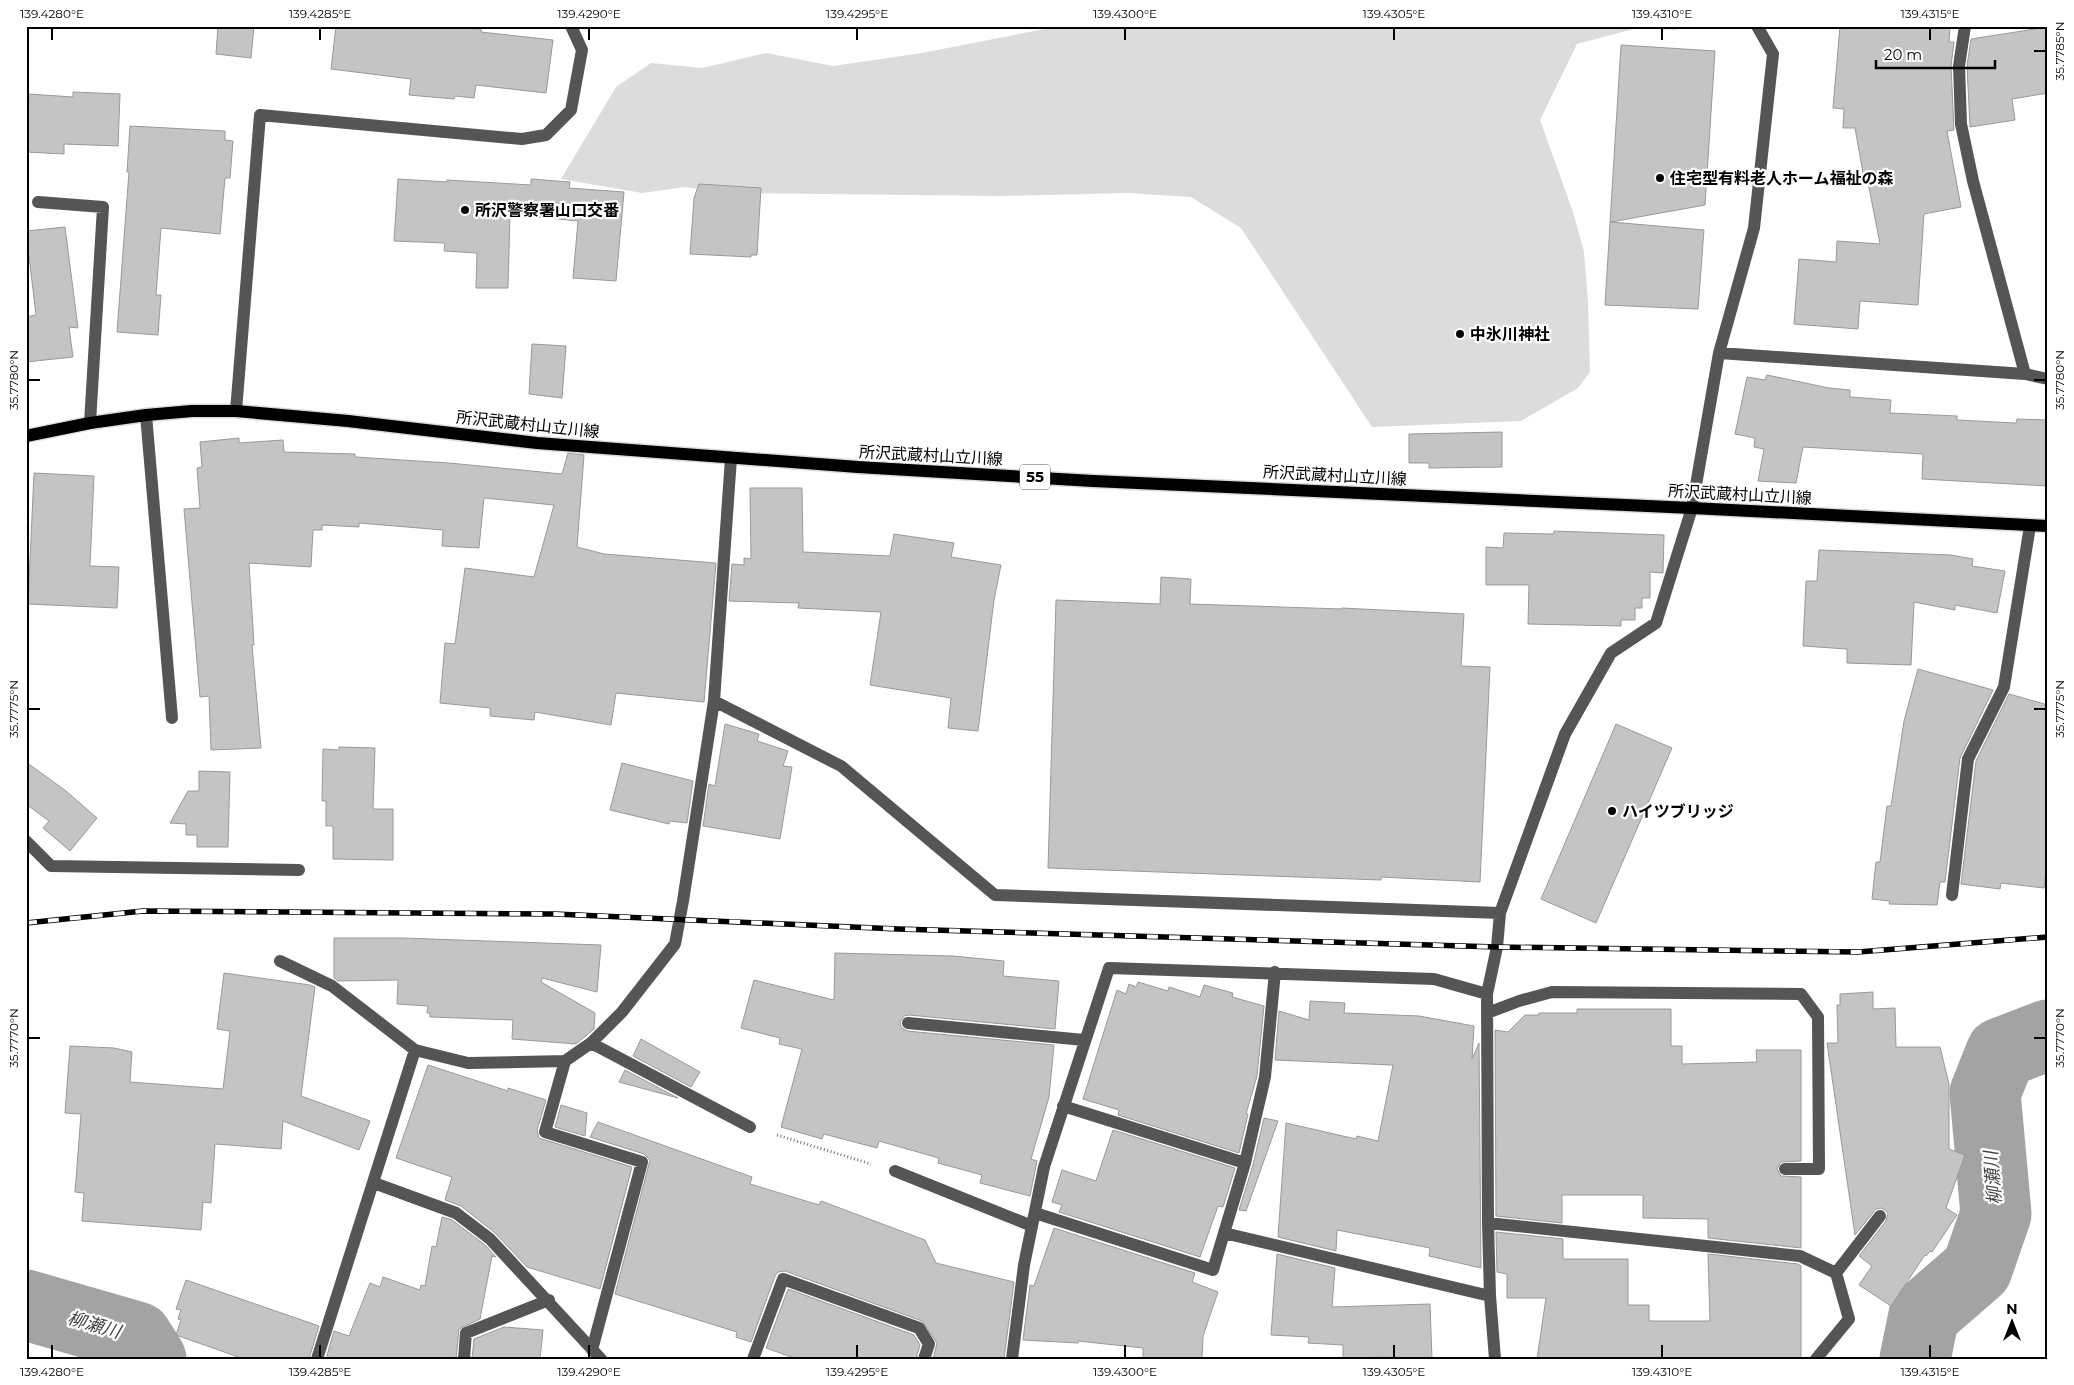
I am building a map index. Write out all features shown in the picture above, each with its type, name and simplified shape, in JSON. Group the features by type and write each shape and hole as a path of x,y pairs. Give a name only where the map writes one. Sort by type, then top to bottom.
{"main road":[{"name":"所沢武蔵村山立川線","path":"26,436 90,423 146,415 192,411 236,411 348,421 537,443 731,458 1083,480 2048,526"}],"street":[{"path":"236,411 260,115 522,140 546,135 571,110 582,50 571,26"},
{"path":"1495,1359 1490,1296 1488,1223 1487,994 1497,947 1500,912 1565,734 1611,653 1656,623 1692,508 1719,354 1754,228 1773,54 1756,26"},
{"path":"1965,26 1959,66 1961,124 1973,181 2025,374"},
{"path":"38,202 103,207 90,423"},
{"path":"1719,354 2025,374 2048,379"},
{"path":"146,415 172,718"},
{"path":"280,961 332,986 415,1050 468,1063 564,1061 591,1043 622,1012 674,944 683,901 714,701 731,458"},
{"path":"1952,895 1968,759 2004,687 2030,526"},
{"path":"714,701 842,766 995,895 1500,912"},
{"path":"26,841 51,866 299,870"},
{"path":"1012,1359 1024,1265 1044,1167 1109,968 1275,972 1434,979 1487,994"},
{"path":"1035,1213 1213,1270 1245,1164 1265,1076 1275,972"},
{"path":"1487,1013 1519,1001 1552,992 1802,994 1818,1017 1819,1169 1785,1169"},
{"path":"908,1023 1084,1040"},
{"path":"591,1043 750,1127"},
{"path":"317,1359 415,1050"},
{"path":"564,1061 545,1132 642,1162 596,1354"},
{"path":"1063,1106 1245,1164"},
{"path":"895,1171 1032,1226"},
{"path":"374,1182 456,1213 490,1238 549,1300 596,1354"},
{"path":"1836,1273 1880,1216"},
{"path":"1488,1223 1800,1256 1836,1273 1849,1319 1816,1359"},
{"path":"1224,1233 1490,1296"},
{"path":"753,1359 783,1279 919,1328 929,1344 924,1359"},
{"path":"464,1359 466,1333 549,1300"}],"path":[{"path":"750,1127 895,1171"}],"shaded area":[{"name":"中氷川神社","path":"1060,26 1681,26 1676,30 1637,28 1577,44 1540,120 1573,212 1584,252 1590,372 1578,388 1521,421 1372,427 1241,228 1191,197 1128,193 1001,196 728,193 685,187 642,193 561,179 616,87 651,63 702,68 766,53 833,66 922,53"}],"building":[{"path":"218,26 254,26 251,58 216,54"},
{"path":"336,26 450,26 481,29 481,32 553,40 546,93 476,85 474,98 455,96 454,99 409,95 411,79 331,69"},
{"path":"1840,26 1950,26 1949,42 1954,42 1951,66 1954,130 1947,131 1961,207 1924,214 1918,305 1860,301 1858,329 1794,324 1799,259 1836,262 1837,241 1880,244 1867,177 1864,178 1855,128 1843,128 1844,109 1833,108"},
{"path":"2048,27 2048,93 2012,99 2015,120 1970,127 1967,66 1971,39"},
{"name":"住宅型有料老人ホーム福祉の森","path":"1621,45 1715,51 1705,205 1611,222 1704,230 1698,309 1605,305"},
{"path":"73,92 120,94 118,146 64,144 64,154 26,152 29,94 73,97"},
{"path":"130,126 225,131 225,140 233,141 230,178 225,178 220,234 161,228 156,295 161,295 158,335 117,332 129,172 127,172"},
{"path":"398,179 531,185 531,179 570,182 569,188 624,192 616,281 573,278 578,221 510,214 508,288 476,288 477,253 444,251 445,243 394,241"},
{"path":"699,184 761,188 757,255 751,255 751,257 690,254 694,198"},
{"path":"65,227 78,328 69,327 73,357 26,362 26,317 36,315 26,231"},
{"path":"532,344 566,346 562,398 529,394"},
{"path":"1767,375 1829,388 1850,390 1850,397 1891,400 1890,413 1957,416 1957,420 2016,423 2017,419 2048,420 2048,486 1922,479 1923,454 1803,447 1796,483 1758,481 1764,449 1754,447 1755,438 1735,434 1747,377 1765,380"},
{"path":"1502,432 1502,467 1429,468 1429,463 1409,463 1409,434"},
{"path":"239,438 239,443 283,440 284,452 355,454 355,457 449,463 562,474 568,453 584,455 577,547 604,554 716,563 704,702 616,693 611,725 535,712 534,720 490,716 490,708 440,703 445,643 455,644 465,568 534,577 554,505 484,498 479,548 442,546 443,530 359,523 359,527 322,525 322,530 313,530 311,567 249,563 254,645 252,645 261,748 211,750 209,696 200,697 184,509 200,508 197,468 202,467 200,442"},
{"path":"34,473 94,476 90,566 119,567 117,608 28,604"},
{"path":"750,488 802,488 803,552 890,556 894,534 954,543 951,557 1001,565 994,600 978,731 948,728 951,698 870,685 881,612 798,608 799,603 729,601 732,564 744,565 744,558 751,559"},
{"path":"1554,531 1664,535 1663,573 1650,572 1650,598 1642,598 1642,608 1635,608 1635,620 1621,620 1621,626 1528,624 1529,585 1486,585 1486,547 1503,548 1504,533 1553,534"},
{"path":"1819,550 1951,555 1973,559 1972,566 2005,571 1997,613 1955,605 1955,610 1914,602 1911,665 1847,663 1847,649 1803,646 1806,581 1817,581"},
{"path":"1161,577 1191,579 1190,604 1342,608 1464,614 1461,666 1490,667 1480,882 1381,877 1381,880 1048,868 1056,600 1160,604"},
{"path":"1918,669 1993,690 1960,758 1945,882 1940,882 1937,905 1889,904 1890,901 1872,899 1876,862 1880,862 1887,806 1891,806 1904,721"},
{"path":"2009,694 2048,705 2048,856 2044,888 2001,883 2000,889 1961,884 1976,761"},
{"path":"725,724 759,734 757,741 788,751 783,766 792,767 780,839 703,826 709,784 715,786"},
{"name":"ハイツブリッジ","path":"1616,724 1672,748 1596,923 1541,899"},
{"path":"339,747 375,748 373,809 393,809 393,860 333,859 333,826 326,826 326,801 322,801 323,749 339,750"},
{"path":"26,762 66,791 97,818 70,851 43,828 49,821 26,804"},
{"path":"622,763 693,781 687,823 670,821 669,824 610,810"},
{"path":"199,771 230,772 228,847 197,847 197,835 186,835 186,824 170,823 188,791 199,791"},
{"path":"334,938 402,938 601,945 597,992 542,978 541,982 595,1013 594,1029 576,1044 512,1039 513,1020 430,1017 430,1013 427,1013 428,1006 397,1004 398,980 338,981 334,978"},
{"path":"835,953 953,956 1004,961 1003,976 1059,981 1055,1029 909,1015 904,1016 900,1022 901,1027 907,1031 1054,1045 1049,1097 1031,1159 1037,1161 1030,1196 980,1183 982,1175 938,1163 939,1158 879,1141 877,1148 824,1134 822,1139 781,1127 802,1049 779,1044 780,1038 741,1028 754,980 834,1000"},
{"path":"224,973 315,987 301,1096 370,1121 359,1150 283,1121 281,1149 215,1144 211,1203 203,1202 201,1230 82,1221 84,1193 75,1192 81,1114 65,1113 70,1046 114,1048 132,1052 130,1082 223,1089 230,1031 217,1029"},
{"path":"1138,982 1168,991 1169,987 1200,997 1204,985 1233,993 1232,997 1264,1006 1257,1076 1246,1114 1248,1114 1239,1153 1118,1115 1119,1110 1083,1099 1117,990 1126,994 1129,984 1136,987"},
{"path":"1873,992 1873,1009 1895,1008 1896,1047 1940,1047 1949,1084 1949,1149 1965,1155 1946,1208 1957,1215 1932,1252 1930,1251 1925,1255 1891,1306 1859,1285 1872,1266 1859,1256 1886,1221 1888,1213 1882,1208 1876,1209 1855,1235 1827,1043 1838,1043 1837,1005 1840,1005 1840,994"},
{"path":"1310,1001 1345,1003 1344,1013 1419,1016 1474,1026 1472,1059 1479,1043 1481,1268 1429,1256 1430,1248 1337,1230 1336,1251 1278,1237 1286,1123 1356,1139 1357,1136 1378,1141 1393,1065 1275,1060 1279,1011 1309,1020"},
{"path":"1577,1009 1671,1009 1671,1046 1682,1046 1682,1064 1757,1062 1756,1050 1801,1050 1801,1161 1781,1162 1777,1169 1781,1176 1801,1177 1801,1248 1708,1238 1708,1219 1643,1218 1643,1195 1562,1195 1562,1223 1496,1216 1495,1030 1508,1032 1525,1015 1577,1013"},
{"path":"641,1039 700,1072 691,1087 633,1056"},
{"path":"428,1065 508,1091 508,1088 546,1100 537,1130 539,1138 632,1167 600,1289 527,1267 495,1233 461,1206 445,1200 452,1177 396,1158"},
{"path":"625,1070 678,1098 619,1082"},
{"path":"561,1105 587,1113 585,1136 555,1127"},
{"path":"1264,1118 1278,1121 1246,1211 1239,1210 1253,1165"},
{"path":"598,1122 752,1177 750,1184 819,1205 821,1201 925,1240 936,1263 1014,1282 1004,1359 933,1359 937,1343 922,1321 785,1271 778,1272 775,1276 751,1342 736,1337 737,1332 615,1294 650,1160 644,1154 590,1137"},
{"path":"1113,1130 1235,1168 1223,1207 1218,1206 1200,1257 1059,1212 1062,1205 1052,1202 1062,1170 1096,1181"},
{"path":"442,1217 452,1220 485,1245 496,1257 492,1256 480,1319 459,1329 456,1359 326,1359 334,1331 349,1336 370,1283 380,1287 383,1277 420,1290 421,1285 425,1286 432,1246 436,1247"},
{"path":"1054,1228 1195,1273 1192,1282 1218,1292 1203,1336 1202,1359 1143,1359 1143,1348 1078,1341 1078,1343 1023,1340 1030,1285 1034,1286"},
{"path":"1496,1232 1563,1239 1563,1259 1628,1259 1628,1305 1649,1305 1649,1321 1710,1321 1708,1254 1798,1264 1801,1266 1801,1359 1537,1359 1546,1298 1507,1298 1507,1274 1497,1272"},
{"path":"1277,1254 1335,1268 1332,1307 1430,1304 1432,1359 1396,1359 1396,1357 1343,1358 1343,1345 1308,1343 1309,1337 1271,1335"},
{"path":"186,1280 319,1326 309,1359 244,1359 176,1335 181,1320 178,1319 181,1310 176,1309"},
{"path":"788,1289 914,1335 920,1345 916,1359 797,1359 766,1348"},
{"path":"504,1327 543,1330 540,1359 472,1359 474,1339"}],"waterway":[{"name":"柳瀬川","path":"1915,1359 1924,1315 1977,1269 1996,1214 1985,1093 2001,1053 2048,1035"},
{"name":"柳瀬川","path":"26,1305 137,1337 151,1359"}],"railway":[{"path":"26,923 143,911 555,914 898,929 1497,947 1858,952 2048,937"}],"place":[{"name":"住宅型有料老人ホーム福祉の森","path":"1660,178"},
{"name":"所沢警察署山口交番","path":"465,210"},
{"name":"中氷川神社","path":"1460,334"},
{"name":"ハイツブリッジ","path":"1612,811"}]}
